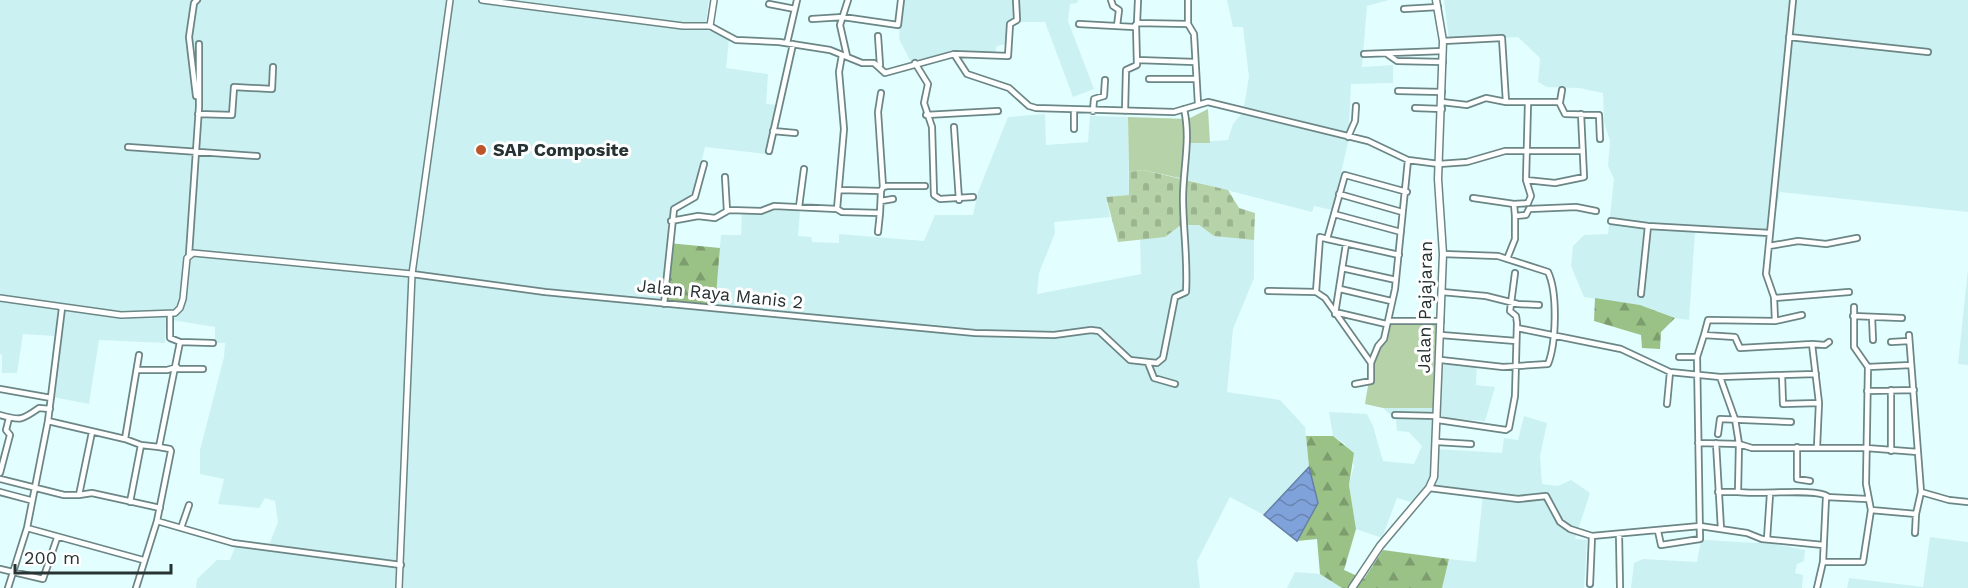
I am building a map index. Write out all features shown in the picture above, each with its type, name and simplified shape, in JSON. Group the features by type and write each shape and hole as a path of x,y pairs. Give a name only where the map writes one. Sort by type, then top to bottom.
{"main road":[{"name":"Jalan Pajajaran","path":"1352,588 1380,546 1429,488 1434,477 1441,360 1443,254 1439,164 1443,41 1437,3"}],"street":[{"path":"197,0 189,37 199,107"},
{"path":"399,588 412,274 450,0"},
{"path":"482,0 630,20 710,26 736,40 830,50 862,63 879,65"},
{"path":"710,26 714,0"},
{"path":"769,151 797,0"},
{"path":"837,209 844,129 839,72 844,56 841,29 848,0"},
{"path":"812,19 843,17 898,25 899,0"},
{"path":"880,24 877,35 879,65 884,72 888,73 915,63 954,54 1008,56 1010,24 1017,18 1016,0"},
{"path":"1111,0 1113,6 1119,10 1117,26"},
{"path":"1125,111 1126,70 1135,67 1137,60 1138,0"},
{"path":"1188,0 1188,24 1194,34 1198,104"},
{"path":"1775,321 1774,298 1767,278 1793,0"},
{"path":"1404,9 1437,3"},
{"path":"769,4 795,9"},
{"path":"1079,24 1134,27 1137,23 1188,24"},
{"path":"1789,37 1928,52"},
{"path":"1443,41 1502,38 1506,102"},
{"path":"0,298 121,315 178,312 182,304 189,254 199,107 199,44"},
{"path":"1364,54 1443,51"},
{"path":"954,54 967,74 1010,87 1029,106 1093,111 1184,110 1208,102 1368,141 1408,160 1439,164 1467,162 1505,151 1582,151"},
{"path":"1387,54 1397,61 1443,62"},
{"path":"1137,60 1195,62"},
{"path":"915,63 928,84 924,103 926,115 932,127 934,193 940,199 959,200 973,197"},
{"path":"198,114 232,115 234,87 272,89 273,67"},
{"path":"1149,79 1196,79"},
{"path":"1093,111 1094,99 1104,96 1105,80"},
{"path":"1562,90 1560,102 1564,114 1599,115 1600,139"},
{"path":"1398,91 1442,92"},
{"path":"878,232 882,189 878,108 881,93"},
{"path":"1415,108 1467,105 1486,98 1506,102 1560,102"},
{"path":"1473,198 1514,204 1530,202 1526,180 1528,103"},
{"path":"1348,136 1355,121 1356,106"},
{"path":"1074,110 1074,129"},
{"path":"1175,384 1154,378 1148,363 1160,362 1163,358 1175,297 1186,292 1187,266 1183,196 1189,129 1184,110"},
{"path":"926,115 998,111"},
{"path":"1526,180 1555,183 1583,178 1581,114"},
{"path":"954,127 959,200"},
{"path":"773,131 795,134"},
{"path":"128,147 196,154 257,156"},
{"path":"1354,384 1371,381 1371,363 1378,346 1384,339 1396,280 1402,212 1407,192 1408,160"},
{"path":"664,304 674,209 695,197 704,164"},
{"path":"799,207 804,169"},
{"path":"1327,239 1343,177 1347,175 1407,192"},
{"path":"724,177 727,211"},
{"path":"840,190 925,186"},
{"path":"1339,194 1402,212"},
{"path":"881,201 893,199"},
{"path":"1507,259 1515,239 1514,204"},
{"path":"671,221 698,216 715,218 727,211 760,211 774,206 880,213"},
{"path":"1515,216 1526,215 1529,209 1576,207 1596,211"},
{"path":"1334,214 1401,232"},
{"path":"1611,221 1648,226 1770,233"},
{"path":"1641,294 1648,226"},
{"path":"1316,292 1320,237 1399,255"},
{"path":"1769,246 1798,241 1826,244 1857,238"},
{"path":"1335,313 1346,244"},
{"path":"189,254 412,274"},
{"path":"1441,360 1498,367 1548,364 1554,336 1550,275 1543,270 1495,255 1443,254"},
{"path":"1342,268 1396,280"},
{"path":"1395,415 1438,418 1508,429 1515,396 1517,328 1516,316 1510,312 1510,302 1515,273"},
{"name":"Jalan Raya Manis 2","path":"412,274 475,285 953,331 1027,335 1099,331 1130,360 1148,363"},
{"path":"1340,289 1391,301"},
{"path":"1268,291 1316,292 1325,298 1371,363"},
{"path":"1442,292 1486,296 1510,302 1539,305"},
{"path":"1774,298 1849,292"},
{"path":"1325,298 1338,298"},
{"path":"1823,562 1863,562 1871,510 1867,499 1868,367 1854,347 1854,307"},
{"path":"8,588 27,528 30,500 48,421 62,308"},
{"path":"1335,313 1387,323 1441,321"},
{"path":"170,314 170,338 180,342 213,343"},
{"path":"1658,531 1661,545 1698,542 1700,539 1695,375 1697,357 1708,320 1775,321 1802,315"},
{"path":"1853,316 1902,318"},
{"path":"1872,317 1873,340"},
{"path":"1517,328 1628,351 1670,372 1720,377 1816,374"},
{"path":"1441,335 1516,341"},
{"path":"1704,335 1735,337 1740,348 1825,345 1829,342"},
{"path":"1891,342 1909,338 1921,492 1916,514 1915,534"},
{"path":"159,447 177,368 180,342"},
{"path":"1812,345 1819,403 1817,447"},
{"path":"125,439 139,355"},
{"path":"1679,357 1697,357"},
{"path":"1868,367 1911,365"},
{"path":"137,370 203,369"},
{"path":"1667,404 1670,372"},
{"path":"1782,375 1783,404 1819,403"},
{"path":"1720,377 1735,419 1739,444 1738,492"},
{"path":"0,389 51,398"},
{"path":"1891,390 1891,451"},
{"path":"1867,391 1914,390"},
{"path":"0,415 24,419 30,417 36,409 50,409"},
{"path":"0,473 10,435 6,430 9,418"},
{"path":"1718,434 1719,420 1791,422"},
{"path":"48,421 125,439 141,445 170,449 158,521 136,588"},
{"path":"79,495 92,432"},
{"path":"1437,442 1471,444"},
{"path":"1698,443 1739,444 1762,450 1817,447 1918,452"},
{"path":"1716,443 1721,529"},
{"path":"130,502 141,445"},
{"path":"1797,447 1797,479 1810,481"},
{"path":"0,479 64,495 92,493 160,508"},
{"path":"1429,488 1518,498 1546,496 1560,522 1570,529 1592,536 1700,526 1767,539 1823,545"},
{"path":"1718,492 1787,494 1791,491 1867,499"},
{"path":"0,492 30,500"},
{"path":"1921,492 1949,500 1968,502"},
{"path":"1767,539 1770,494"},
{"path":"1817,588 1823,562 1824,511 1827,496"},
{"path":"181,528 189,505"},
{"path":"1871,510 1916,514"},
{"path":"158,521 233,543 401,565"},
{"path":"27,528 143,561"},
{"path":"1619,535 1620,587"},
{"path":"1590,584 1592,536"},
{"path":"0,568 44,578 57,538"}],"shaded area":[{"path":"0,0 709,0 705,29 729,39 726,68 768,74 766,104 781,105 767,154 705,147 693,200 671,210 665,301 715,305 721,235 741,235 742,212 800,210 798,236 811,237 812,242 839,243 839,234 924,241 935,215 973,215 978,192 1008,117 1045,114 1046,145 1088,142 1090,116 1128,117 1129,195 1106,197 1110,217 1054,222 1055,233 1039,273 1037,294 1141,274 1140,239 1165,237 1181,225 1199,225 1214,236 1254,240 1254,278 1233,329 1227,392 1280,400 1305,427 1309,467 1264,515 1230,497 1197,561 1200,588 196,588 197,579 217,560 230,560 236,544 267,550 278,522 275,501 265,498 259,508 218,504 224,479 200,474 200,450 224,357 225,343 215,343 215,327 166,319 165,343 99,340 89,404 48,396 54,336 23,334 17,373 2,373 2,355 0,354"},
{"path":"901,0 1078,0 1077,3 1070,4 1068,21 1094,89 1073,97 1045,22 1009,22 1007,44 997,46 994,55 954,50 912,64 899,39"},
{"path":"1227,0 1389,0 1367,6 1362,67 1393,65 1393,83 1351,84 1348,143 1332,210 1314,206 1312,212 1184,179 1189,143 1228,140 1233,124 1243,112 1249,77 1243,27 1233,27"},
{"path":"1444,0 1968,0 1968,212 1780,192 1771,238 1695,232 1689,320 1675,318 1640,305 1584,297 1571,266 1573,246 1584,235 1608,234 1614,179 1608,166 1610,141 1604,122 1603,93 1579,88 1547,87 1538,82 1540,58 1518,37 1449,40"},
{"path":"1968,269 1968,365 1958,364"},
{"path":"1477,364 1476,385 1495,387 1485,421 1440,418 1438,449 1502,453 1504,438 1518,440 1524,416 1547,423 1540,456 1542,484 1558,486 1571,480 1590,493 1575,539 1587,540 1584,588 1442,588 1449,559 1476,562 1483,494 1452,492 1426,484 1411,502 1397,498 1382,538 1356,529 1349,485 1354,466 1345,444 1333,436 1329,412 1367,414 1373,426 1383,461 1414,464 1422,446 1409,432 1397,431 1396,420 1383,408 1434,408 1436,365"},
{"path":"1930,537 1968,542 1968,588 1847,588 1849,578 1923,587"},
{"path":"1701,541 1757,543 1759,541 1805,550 1804,561 1797,564 1795,573 1803,575 1802,588 1631,588 1634,563 1643,559 1697,562"},
{"path":"1295,572 1320,574 1342,588 1287,588"}],"green space":[{"path":"1208,109 1210,143 1189,143 1184,179 1143,170 1129,172 1128,117 1188,119"},
{"path":"1143,170 1228,190 1239,208 1255,213 1254,240 1214,236 1199,225 1181,225 1165,237 1118,242 1106,197 1129,195 1129,172"},
{"path":"668,243 720,248 715,306 665,301"},
{"path":"1595,298 1640,305 1675,318 1661,332 1660,349 1642,348 1641,335 1594,321"},
{"path":"1390,324 1436,325 1435,408 1383,408 1365,404 1374,364"},
{"path":"1306,436 1333,436 1354,453 1349,485 1356,529 1344,570 1364,579 1383,550 1449,559 1442,588 1342,588 1320,574 1317,539 1297,541 1318,503 1309,467"}],"water":[{"path":"1309,467 1318,503 1297,541 1264,515"}],"place":[{"name":"SAP Composite","path":"481,150"}]}
